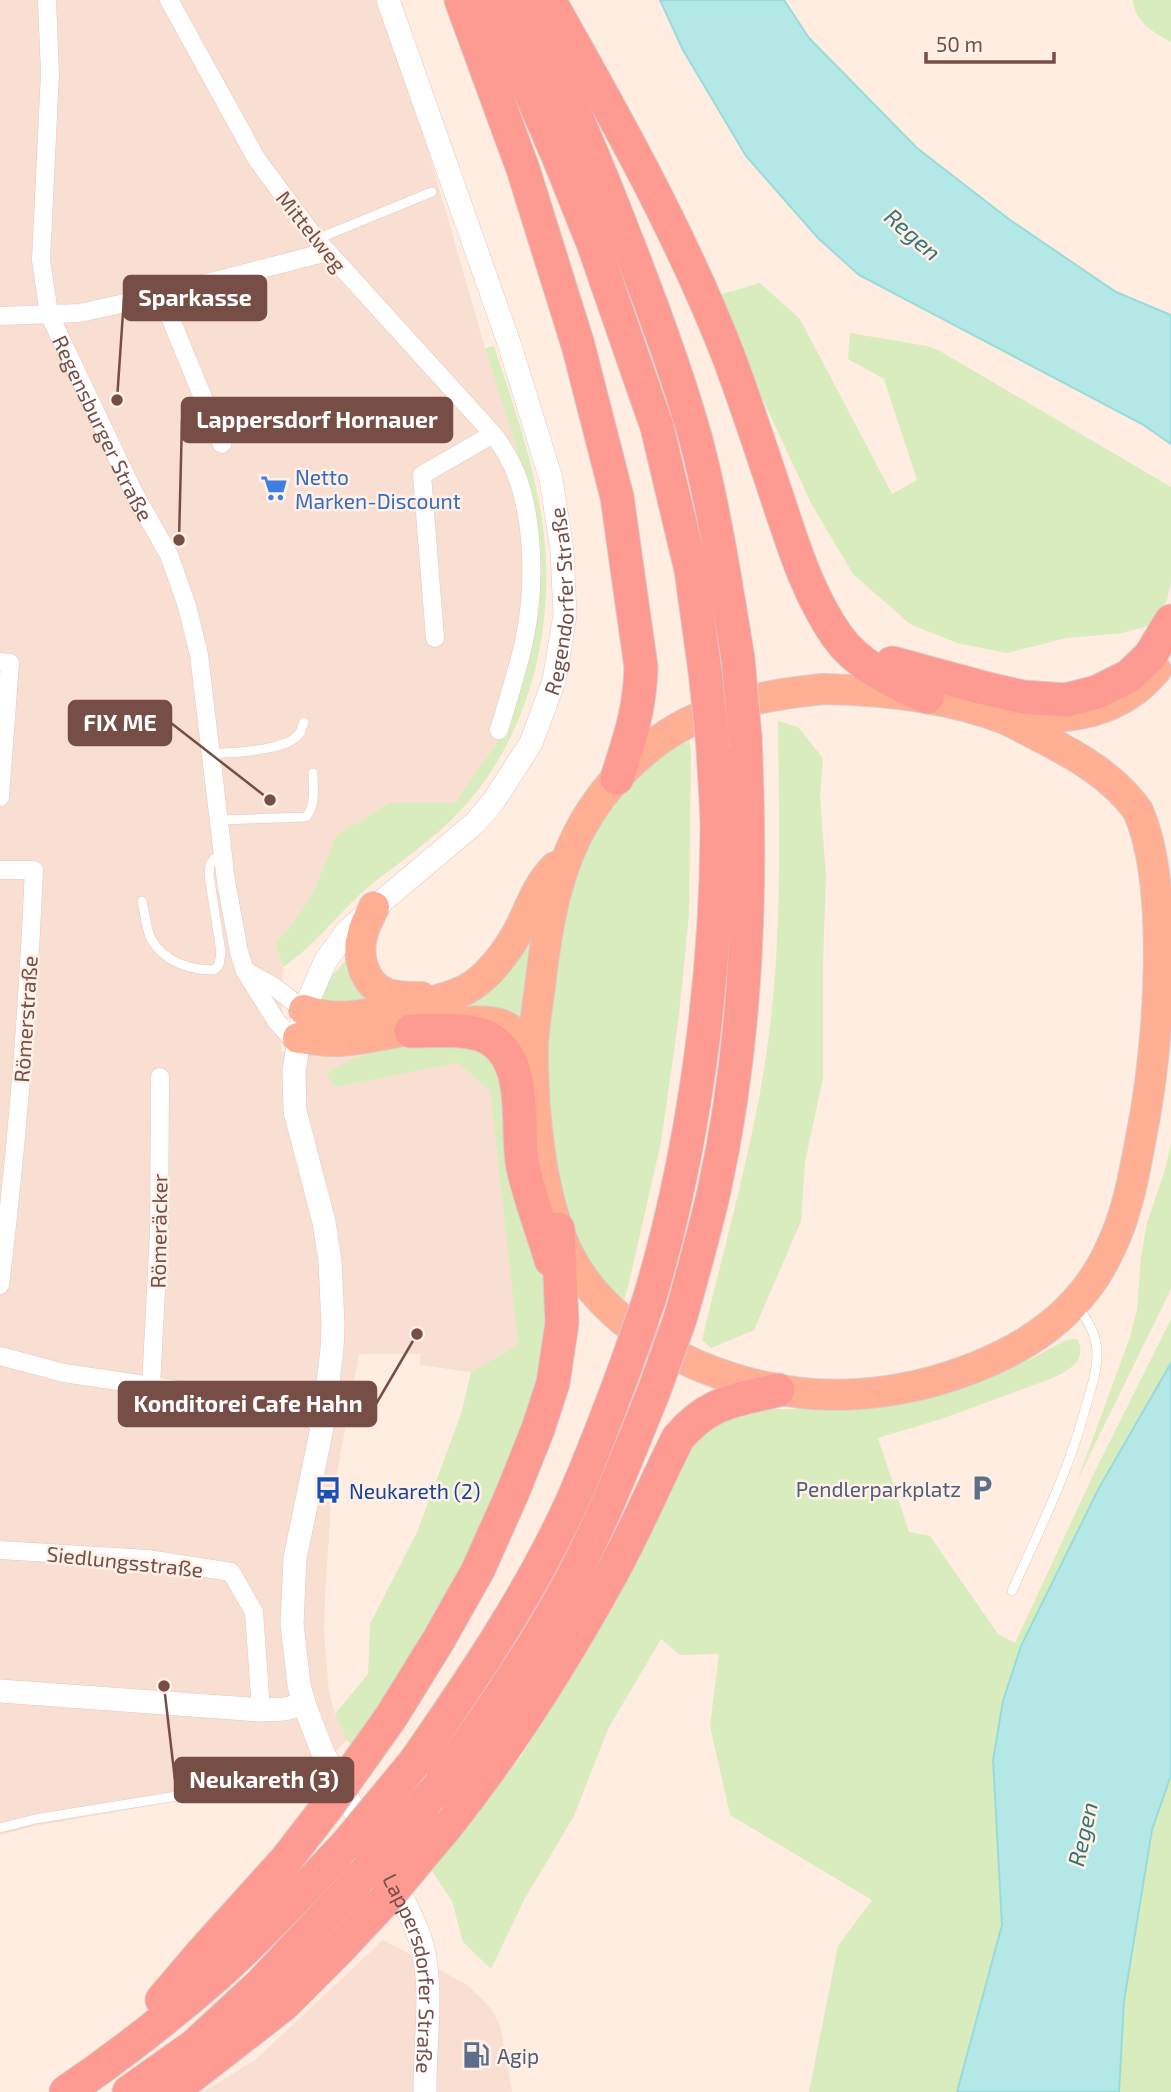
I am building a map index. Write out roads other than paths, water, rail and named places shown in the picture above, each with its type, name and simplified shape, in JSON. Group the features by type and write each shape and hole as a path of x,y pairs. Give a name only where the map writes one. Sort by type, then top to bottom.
{"highway":[{"path":"461,0 540,219 578,345 617,497 641,667 636,719 617,778"},
{"path":"66,2092 94,2073 218,1973 347,1844 414,1763 468,1684 528,1586 569,1507 624,1371 649,1300 678,1186 705,1023 715,912 717,844 713,747 691,570 657,427 593,243 489,0"},
{"path":"129,2092 194,2046 261,1984 364,1874 430,1796 475,1737 561,1599 600,1521 654,1391 680,1319 714,1189 734,1074 748,916 749,817 738,659 716,529 696,441 670,357 601,174 524,0"},
{"path":"549,0 656,197 697,282 728,355 802,573 822,614 839,639 858,660 886,678 927,697 1006,719 1069,751 1114,784 1137,810 1154,842 1163,876 1167,924 1165,979 1158,1047 1133,1179"},
{"path":"822,614 865,648 896,665 1023,697 1066,700 1097,692 1129,676 1150,656 1171,621"},
{"path":"1006,719 1077,716 1098,710 1127,696 1152,674 1171,650"},
{"path":"927,697 823,689 735,703 709,713 653,744 600,797 566,858 549,922 533,1049 539,1150 558,1229 572,1259 594,1292 621,1319 655,1343 688,1361 736,1380 778,1390 831,1395 862,1394 956,1375 1026,1341 1048,1326 1074,1303 1100,1270 1114,1242 1171,1070"},
{"path":"301,1024 329,1017 355,1017 468,988 487,973 519,930 541,885 566,858"},
{"path":"374,907 363,933 360,950 365,971 373,983 386,993 403,996 449,995"},
{"path":"301,1024 343,1041 462,1022 486,1021 503,1025 533,1049"},
{"path":"411,1031 452,1031 488,1037 501,1047 510,1059 517,1081 523,1167 559,1288"},
{"path":"94,2073 241,1912 327,1807 391,1717 438,1642 478,1570 521,1473 553,1383 562,1323 558,1229"},
{"path":"171,2092 283,2005 383,1902 446,1828 503,1752 549,1681 613,1571 678,1438 693,1421 711,1408 778,1390"}],"street":[{"name":"Regensburger Straße","path":"47,0 50,73 41,260 49,314 134,494 169,555 190,614 200,655 226,881 245,971 276,1022 287,1033 301,1024"},
{"name":"Mittelweg","path":"169,0 256,158 321,246 493,434 518,477 530,549 531,592 519,665 499,730"},
{"name":"Regendorfer Straße","path":"301,1024 325,962 347,931 476,822 501,790 531,743 550,693 565,615 562,550 551,479 509,342 388,0"},
{"path":"0,316 80,313 160,295 321,246"},
{"path":"160,295 222,444"},
{"path":"435,638 422,475 493,434"},
{"path":"0,662 10,663 0,797"},
{"name":"Römerstraße","path":"0,870 34,870 28,998 11,1195 0,1285"},
{"path":"0,1356 64,1373 260,1402 323,1423 332,1349 332,1289 324,1222 295,1111 294,1071 301,1024 274,986 245,971"},
{"name":"Römeräcker","path":"151,1386 159,1232 160,1077"},
{"name":"Lappersdorfer Straße","path":"323,1423 295,1558 292,1624 299,1685 323,1753 409,1912 421,1943 427,1993 425,2092"},
{"name":"Siedlungsstraße","path":"0,1550 147,1559 231,1572 254,1612 261,1710"},
{"path":"0,1691 261,1710 285,1709 304,1704"}],"lane":[{"path":"321,246 432,192"},
{"path":"212,754 277,746 290,741 299,733 304,722"},
{"path":"219,820 306,817 312,811 313,773"},
{"path":"142,901 150,938 160,951 181,966 214,970 219,965 221,953 209,875 210,864 214,859 224,858"},
{"path":"1012,1591 1061,1481 1092,1386 1097,1354 1095,1336 1088,1320 1074,1303"},
{"path":"215,1789 333,1769"},
{"path":"0,1828 35,1819 183,1795"}],"water":[{"name":"Regen","path":"660,0 784,0 809,38 917,148 1010,220 1116,292 1171,315 1171,444 1142,424 859,275 818,238 746,156 683,50"},
{"name":"Regen","path":"1171,1363 1171,1775 1152,1830 1124,2001 1119,2092 957,2092 1002,1925 993,1760 1003,1701 1021,1646 1099,1488"}],"place":[{"name":"Sparkasse","path":"117,400"},
{"name":"Netto Marken-Discount","path":"274,488"},
{"name":"Lappersdorf Hornauer","path":"179,540"},
{"name":"FIX ME","path":"270,800"},
{"name":"Konditorei Cafe Hahn","path":"417,1334"},
{"name":"Pendlerparkplatz","path":"982,1488"},
{"name":"Neukareth (2)","path":"328,1490"},
{"name":"Neukareth (3)","path":"164,1686"},
{"name":"Agip","path":"476,2055"}]}
